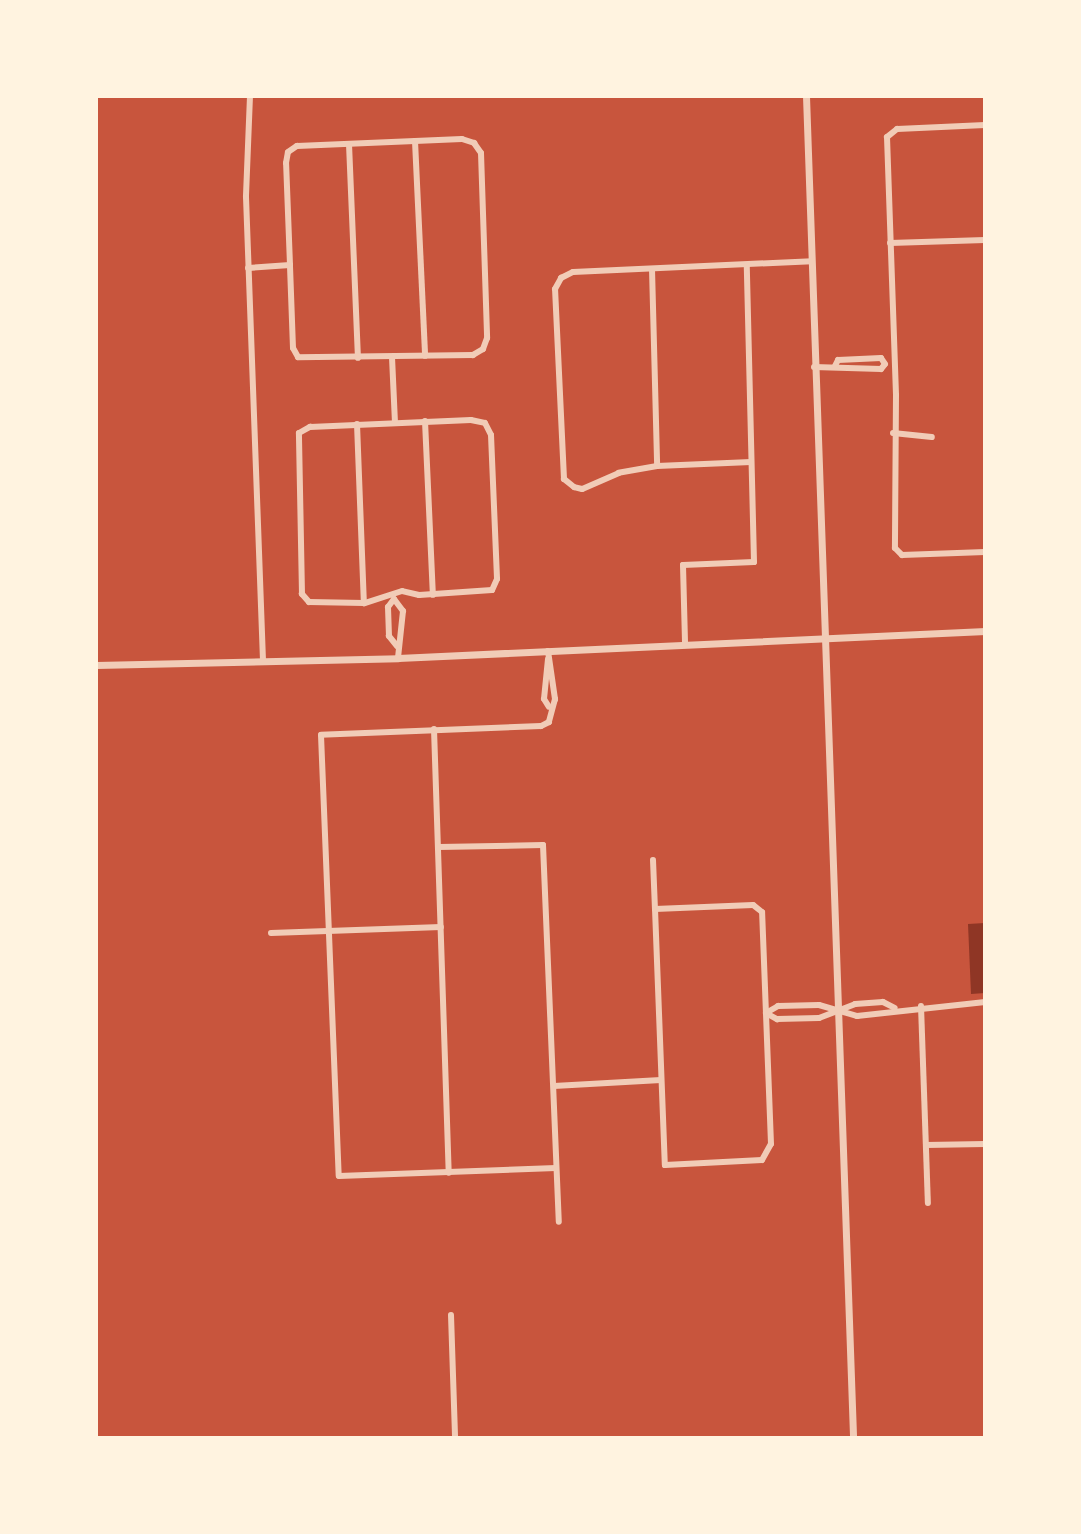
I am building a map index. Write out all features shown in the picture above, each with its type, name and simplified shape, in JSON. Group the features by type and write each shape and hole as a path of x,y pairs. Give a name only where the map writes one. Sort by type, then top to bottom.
{"street":[{"path":"250,96 248,268 263,662"},
{"path":"806,96 853,1438"},
{"path":"985,125 890,131 895,548 902,555 985,552"},
{"path":"462,139 474,143 481,153 487,338 483,349 473,355 298,357 293,348 288,152 297,146 349,144 462,139"},
{"path":"415,141 425,356"},
{"path":"349,144 358,358"},
{"path":"890,243 985,240"},
{"path":"751,462 657,466 619,473 582,489 564,479 555,289 573,272 812,261"},
{"path":"248,268 290,265"},
{"path":"685,642 683,565 754,562 747,265"},
{"path":"652,269 657,466"},
{"path":"392,357 395,422"},
{"path":"814,367 835,366 838,371 881,369 885,364 895,363"},
{"path":"471,420 485,423 491,435 497,579 492,590 480,594 394,595 364,603 318,605 302,594 299,433 310,427 395,422 471,420"},
{"path":"425,421 433,595"},
{"path":"357,424 364,603"},
{"path":"893,433 932,437"},
{"path":"394,595 403,617 403,634 397,646 398,658"},
{"path":"394,595 388,617 389,636 397,646"},
{"path":"388,617 403,617"},
{"path":"96,665 548,655 685,642 985,631"},
{"path":"548,655 554,667 555,699 549,707 549,722 541,726 321,735 339,1176 556,1168"},
{"path":"434,729 449,1173"},
{"path":"439,847 543,845 559,1222"},
{"path":"653,860 665,1165 768,1157 766,1013 759,907 655,909"},
{"path":"271,933 441,927"},
{"path":"766,1013 777,1019 819,1018 863,1003 895,1008 985,1002"},
{"path":"766,1013 778,1006 819,1005 857,1016 884,1015 895,1008"},
{"path":"921,1006 928,1203"},
{"path":"554,1086 661,1080"},
{"path":"926,1145 985,1144"},
{"path":"451,1315 455,1438"}],"shaded area":[{"path":"985,923 985,993 971,994 968,924"}]}
